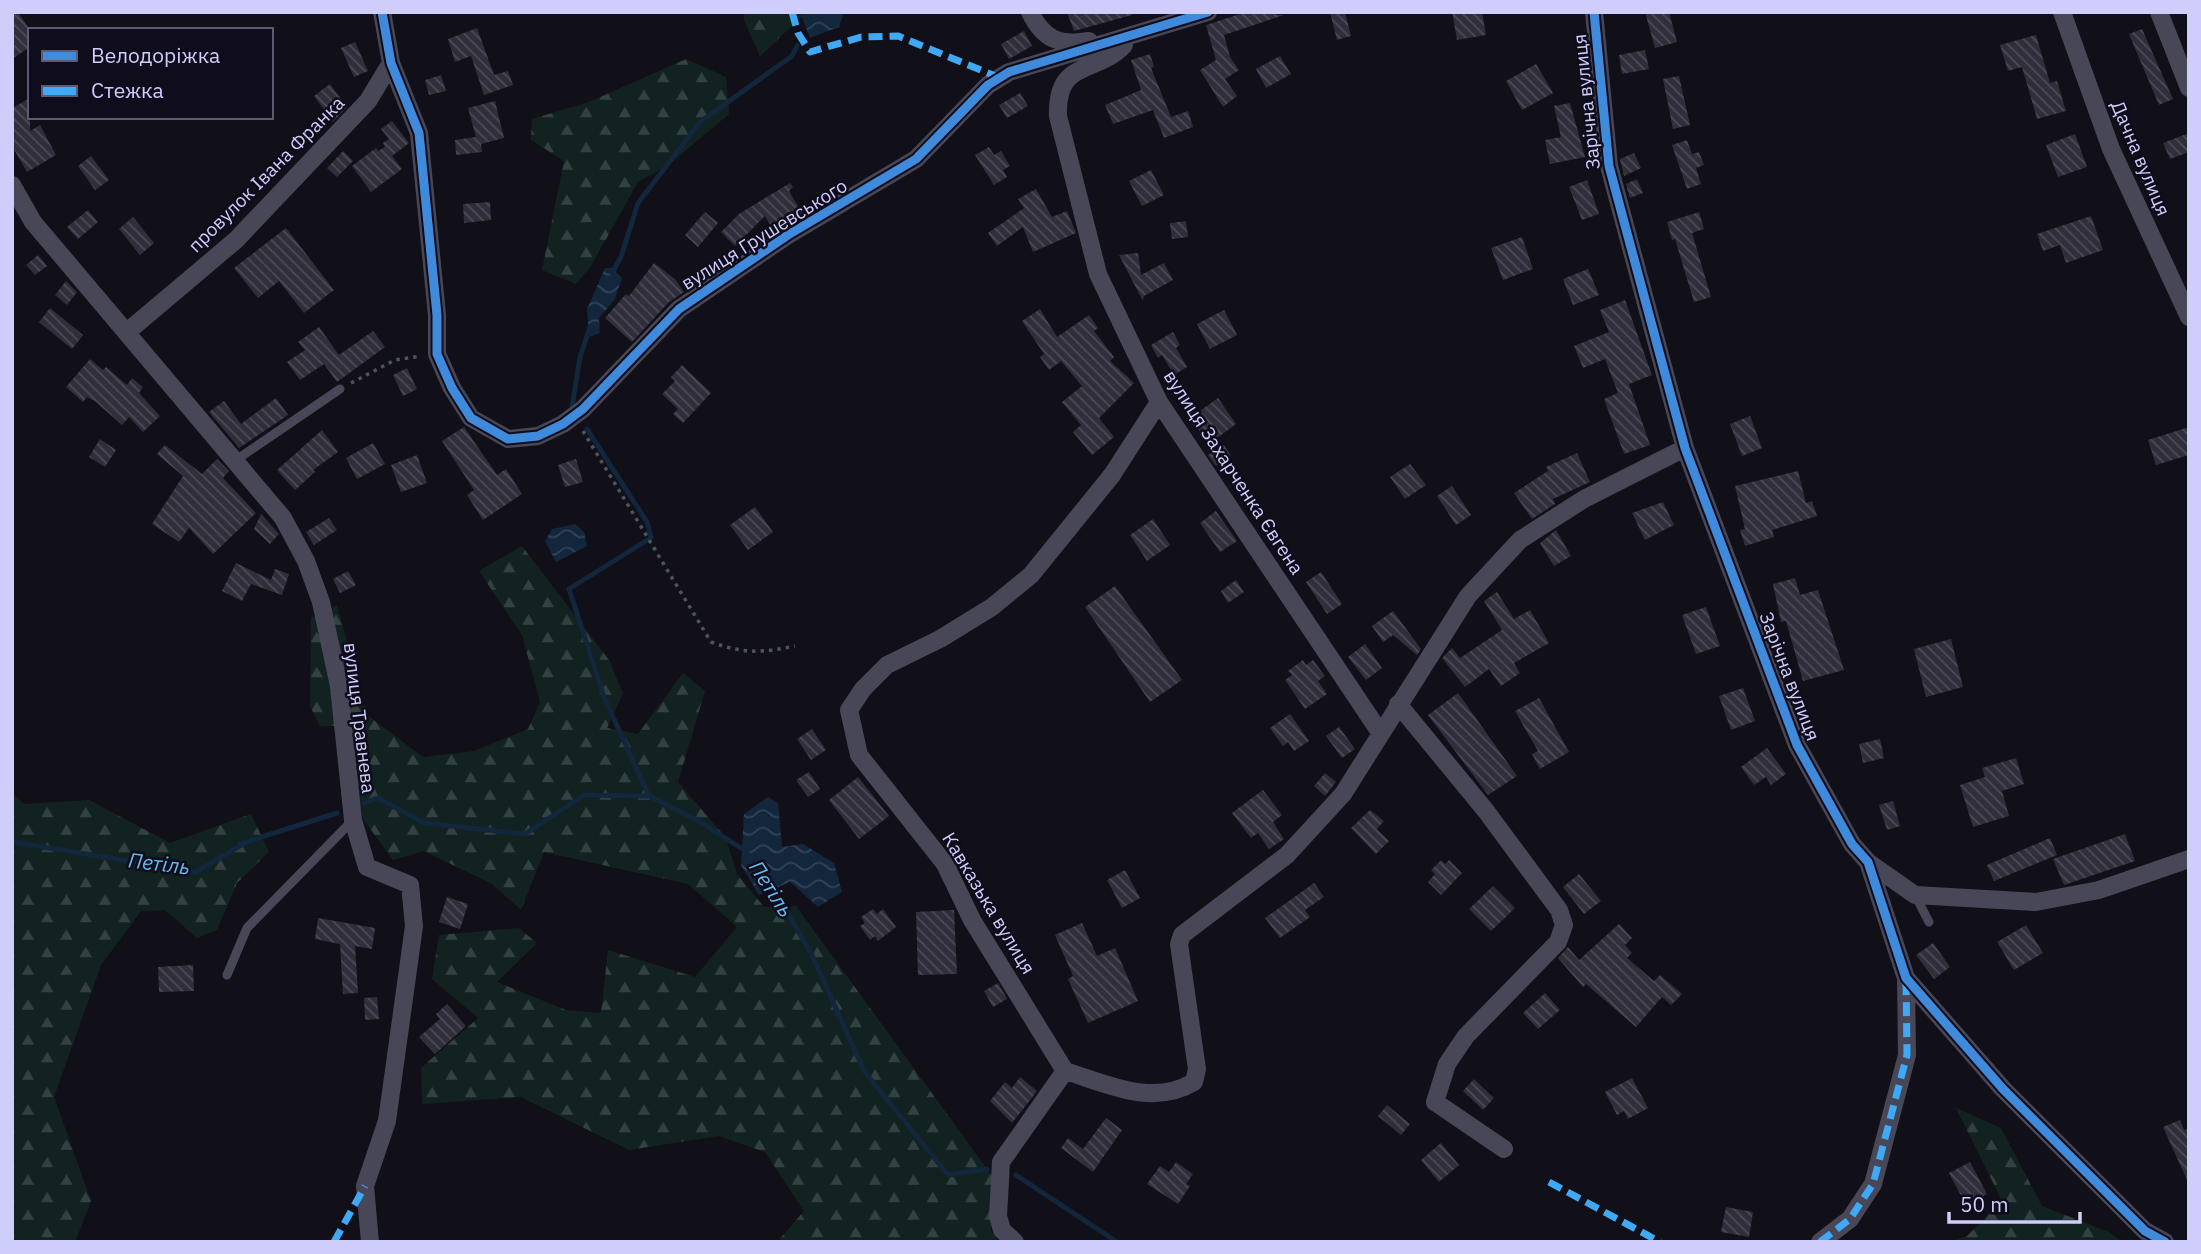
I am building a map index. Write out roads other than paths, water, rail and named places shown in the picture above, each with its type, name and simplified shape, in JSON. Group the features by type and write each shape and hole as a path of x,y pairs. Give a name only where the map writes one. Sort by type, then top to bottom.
{"street":[{"name":"вулиця Грушевського","path":"382,12 391,63 419,133 437,314 437,354 452,388 471,418 508,439 538,436 571,418 679,309 788,235 916,159 988,85 1009,72 1204,13"},
{"path":"1030,12 1045,36 1058,43 1072,44 1112,36 1131,37"},
{"name":"Зарічна вулиця","path":"1594,12 1609,166 1685,448 1797,745 1852,844 1868,862 1915,895"},
{"name":"Дачна вулиця","path":"2062,12 2110,149 2189,317"},
{"path":"2159,12 2189,88"},
{"name":"вулиця Захарченка Євгена","path":"1131,37 1119,50 1070,74 1062,87 1058,116 1098,274 1159,402 1381,734"},
{"name":"провулок Івана Франка","path":"127,331 236,240 368,101 391,63"},
{"name":"вулиця Травнева","path":"12,185 33,222 284,518 306,561 321,602 339,686 352,820 367,867 410,885 414,926 387,1121 365,1186 370,1242"},
{"name":"Кавказька вулиця","path":"1065,1071 972,920 944,864 859,755 849,710 863,689 887,665 940,639 992,607 1031,575 1112,475 1159,402"},
{"path":"1015,1242 1002,1230 998,1216 1001,1162 1065,1071 1136,1093 1155,1095 1172,1093 1194,1082 1197,1069 1179,944 1182,935 1287,855 1343,794 1468,596 1520,540 1584,499 1685,448"},
{"path":"1398,704 1486,811 1559,910 1564,925 1558,942 1466,1036 1447,1064 1435,1102 1504,1149"},
{"path":"1915,895 2036,902 2099,890 2189,859"},
{"name":"Зарічна вулиця","path":"1868,862 1906,978 2003,1088 2145,1231 2165,1242"},
{"path":"1820,1242 1850,1219 1872,1184 1907,1055 1906,978"}],"lane":[{"path":"236,460 340,388"},
{"path":"227,975 247,928 352,820"},
{"path":"1915,895 1929,922"}],"water":[{"path":"800,12 844,12 839,27 810,38"},
{"path":"605,268 612,268 622,278 615,299 599,318 600,333 589,337 587,309"},
{"path":"575,524 584,532 587,546 556,562 545,541 552,529"},
{"path":"768,797 778,803 782,847 803,844 834,863 842,892 818,907 790,882 759,895 741,865 744,814"}],"waterway":[{"path":"612,273 621,257 638,203 700,122 792,56 797,46"},
{"path":"572,407 580,357 590,327"},
{"path":"587,429 647,522 651,537"},
{"path":"649,539 569,589 604,697 649,796"},
{"name":"Петіль","path":"364,803 378,798 424,823 525,834 584,795 649,796 697,820 747,852"},
{"name":"Петіль","path":"12,842 196,872 246,842 337,813"},
{"name":"Петіль","path":"771,885 811,953 864,1071 948,1175 987,1169"},
{"name":"Петіль","path":"1016,1175 1117,1242"}]}
